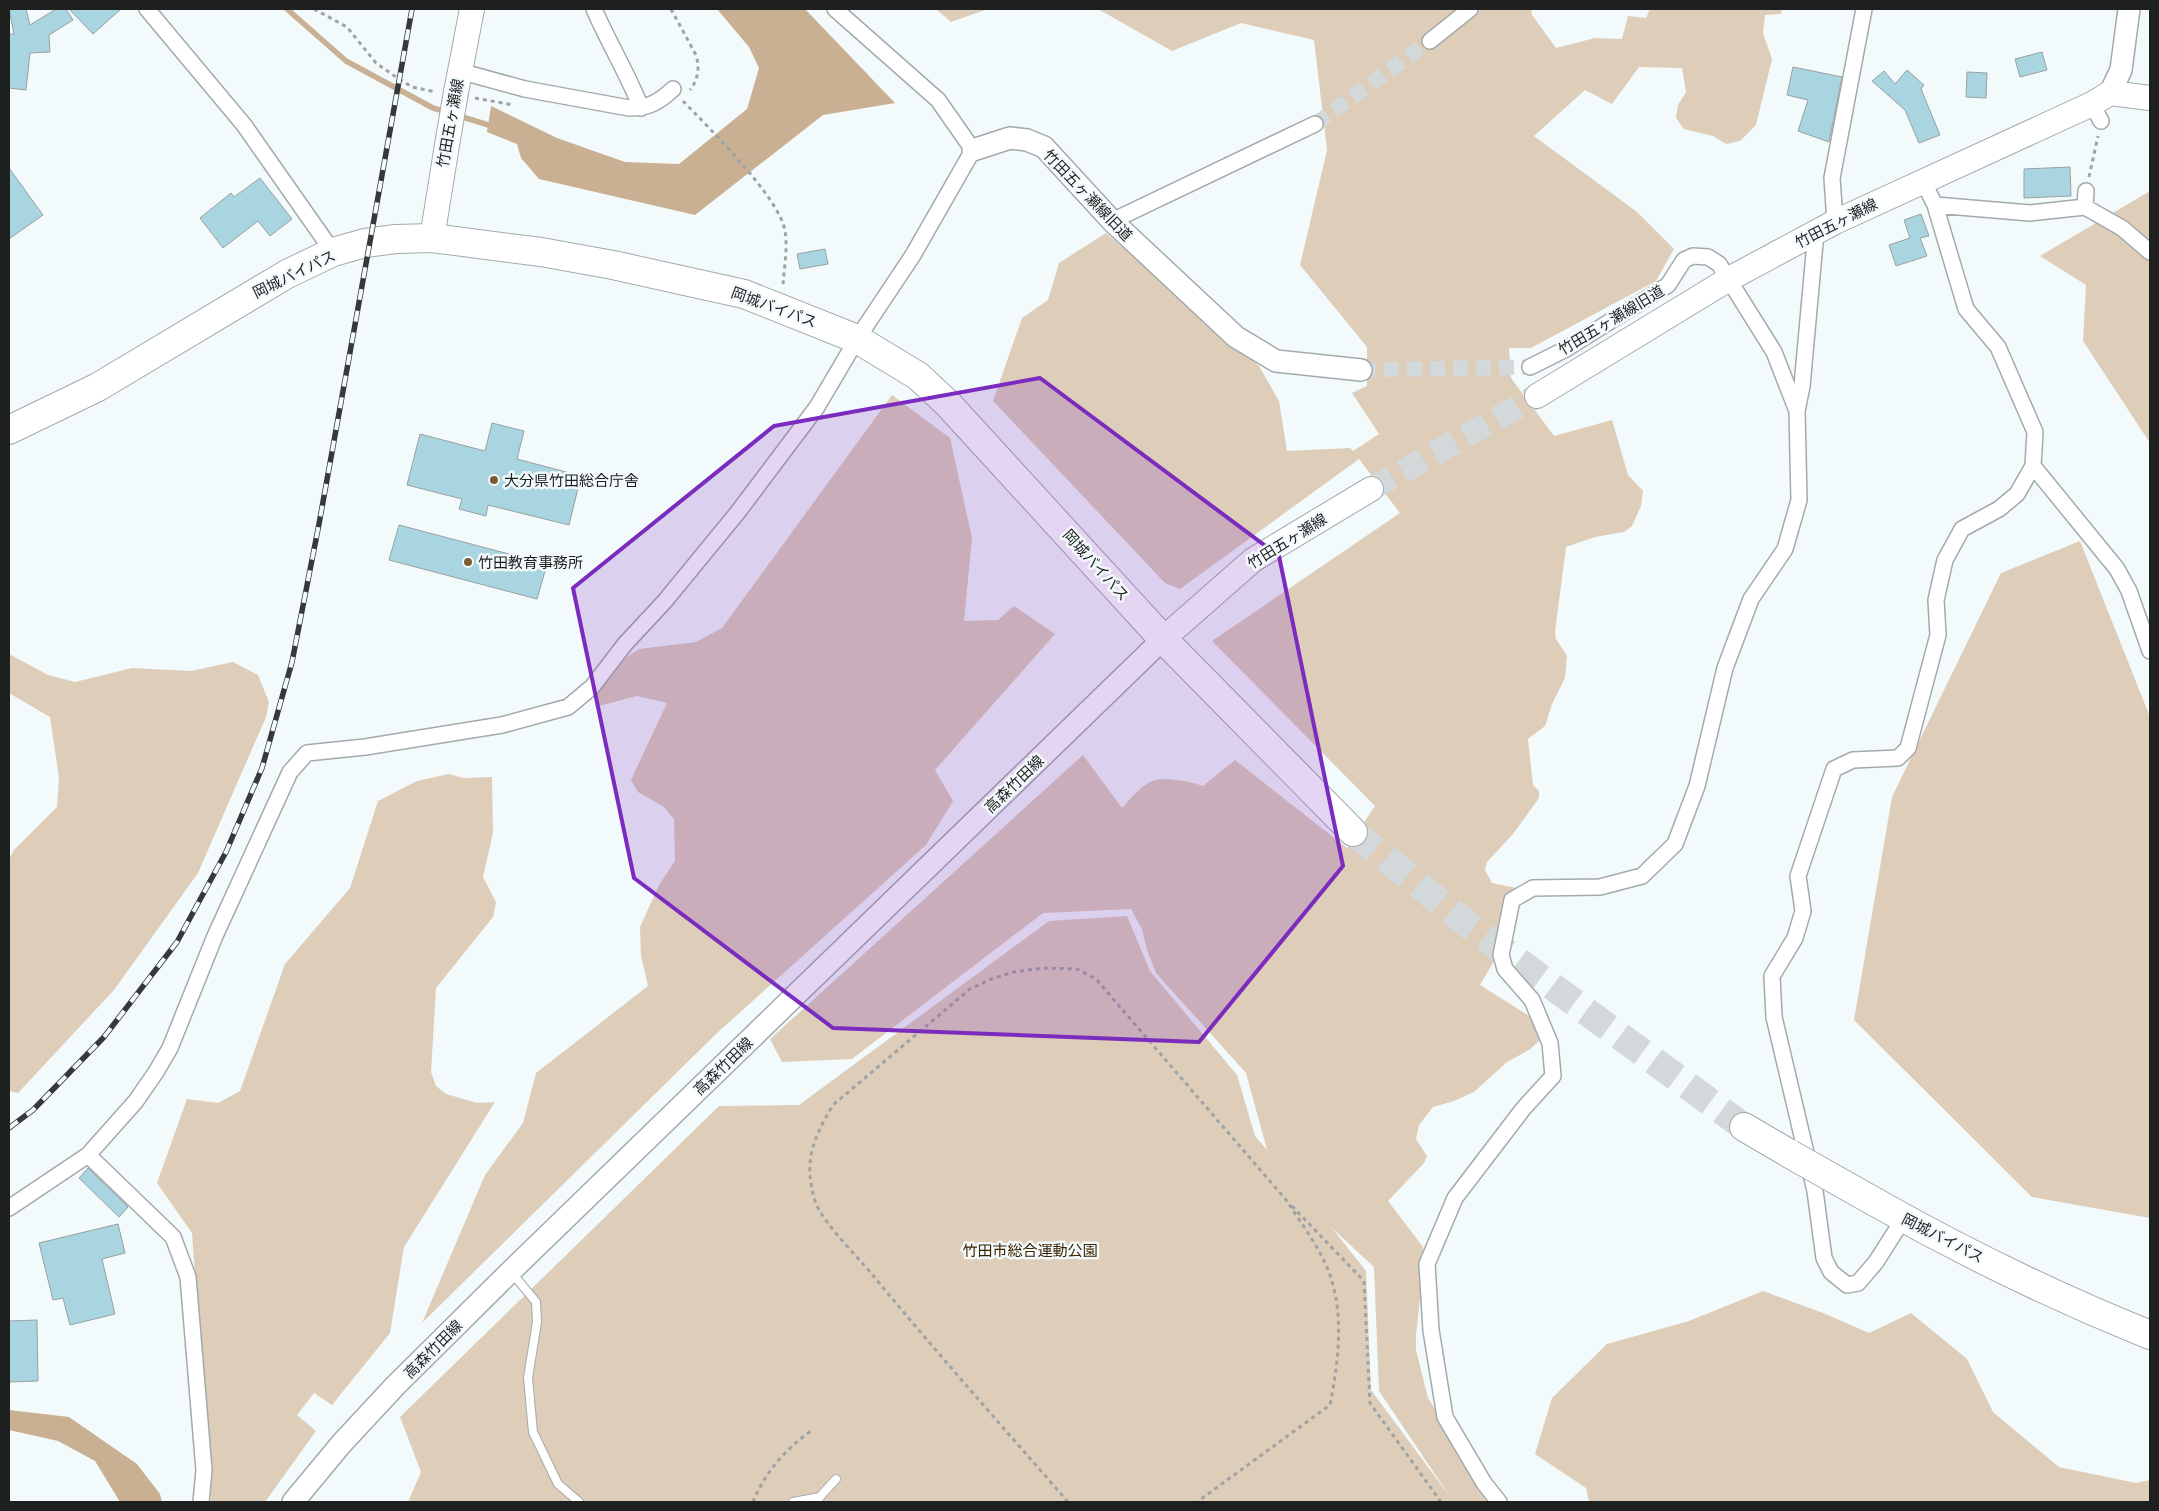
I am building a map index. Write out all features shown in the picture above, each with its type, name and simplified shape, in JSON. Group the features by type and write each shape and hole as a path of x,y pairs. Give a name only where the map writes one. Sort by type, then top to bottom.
{"highway":[{"name":"岡城バイパス","path":"9,430 98,387 280,278 334,252 373,242 432,238 542,252 744,294 857,338 918,376 948,404 1163,639 1353,832"},
{"name":"岡城バイパス","path":"1744,1126 1904,1218 2032,1283 2150,1335"}],"main road":[{"name":"竹田五ヶ瀬線","path":"432,238 472,9"},
{"path":"2101,106 2121,70 2128,9"},
{"path":"2101,106 2150,98"},
{"name":"竹田五ヶ瀬線","path":"1537,396 1729,279 1826,227 1922,181 2101,106"},
{"name":"竹田五ヶ瀬線旧道","path":"973,150 1010,138 1027,140 1044,147 1112,221 1236,337 1276,362 1361,370"},
{"name":"竹田五ヶ瀬線","path":"1163,639 1253,560 1371,489"},
{"name":"高森竹田線","path":"293,1502 342,1443 395,1386 511,1271 1163,639"}],"street":[{"path":"147,9 244,125 334,252"},
{"path":"594,9 612,48 635,90 641,108"},
{"path":"9,1208 88,1155 136,1101 170,1048 215,936 290,772 307,753 365,747 502,725 568,707 592,687 626,644 665,601 738,512 817,407 857,338 913,255 973,150 938,100 835,9"},
{"path":"1430,41 1470,9"},
{"path":"1499,1502 1484,1483 1445,1417 1431,1330 1427,1264 1455,1198 1523,1109 1553,1076 1550,1043 1532,1000 1505,969 1501,955 1512,900 1533,888 1600,887 1642,876 1675,844 1696,786 1725,668 1751,599 1785,549 1799,500 1797,411 1832,178 1864,9"},
{"path":"458,82 525,89 630,108 641,108 678,95"},
{"path":"1112,221 1315,124"},
{"path":"1904,1218 1876,1262 1858,1283 1847,1285 1831,1272 1824,1258 1815,1192 1774,1017 1772,976 1795,938 1803,910 1798,876 1834,769 1854,760 1898,758 1908,748 1938,635 1936,600 1945,560 1962,529 1999,509 2017,494 2034,466 2035,432 1998,347 1966,309 1935,205 1922,181"},
{"path":"2085,207 2086,191"},
{"path":"1935,205 2030,213 2085,207 2122,228 2150,252"},
{"name":"竹田五ヶ瀬線旧道","path":"1530,367 1566,349 1668,285 1684,260 1693,256 1708,256 1719,264 1774,352 1797,411"},
{"path":"2034,466 2117,568 2129,591 2150,651"},
{"path":"88,1155 173,1237 188,1277 204,1470 201,1502"}],"lane":[{"path":"511,1271 536,1302 537,1322 528,1378 534,1432 558,1484 579,1502"},
{"path":"792,1502 817,1500 836,1478"}],"path":[{"path":"678,95 754,179 777,208 786,231 783,286"},
{"path":"2086,191 2101,106"},
{"path":"1068,1502 916,1328 829,1223 816,1203 810,1177 811,1149 819,1128 833,1105 970,989 991,979 1014,972 1042,968 1077,970 1096,979 1286,1200 1364,1281 1370,1403 1441,1502"},
{"path":"1197,1502 1330,1404 1336,1375 1339,1324 1330,1278 1312,1241 1286,1200"},
{"path":"753,1502 772,1468 797,1440 811,1430"}],"highlighted area":[{"path":"1040,378 1279,556 1343,866 1199,1042 833,1028 634,878 573,588 774,426"}],"green space":[{"path":"936,9 988,9 951,22"},
{"name":"竹田市総合運動公園","path":"1098,9 1531,9 1532,15 1556,48 1595,38 1622,39 1628,16 1646,18 1650,9 1782,9 1781,14 1765,15 1763,33 1772,59 1756,125 1740,141 1726,144 1713,136 1684,129 1676,118 1678,105 1686,92 1682,68 1639,67 1612,104 1585,90 1534,136 1637,212 1674,249 1656,281 1531,348 1509,348 1511,378 1554,436 1612,420 1628,475 1643,491 1641,506 1632,526 1624,532 1595,537 1566,547 1555,632 1556,639 1567,656 1565,678 1552,704 1545,726 1528,739 1533,785 1539,791 1539,798 1513,834 1487,862 1485,870 1492,883 1521,889 1502,947 1480,985 1534,1019 1540,1040 1529,1050 1507,1062 1474,1092 1454,1101 1433,1107 1419,1125 1416,1139 1427,1156 1424,1163 1388,1201 1423,1247 1416,1350 1428,1398 1491,1502 408,1502 421,1472 400,1417 719,1106 799,1105 1049,921 1127,916 1150,971 1237,1075 1255,1136 1267,1150 1246,1073 1156,973 1147,950 1142,929 1131,909 1043,913 852,1059 782,1062 770,1039 1083,755 1122,808 1146,784 1161,779 1203,786 1235,760 1347,848 1375,806 1212,641 1400,513 1359,459 1180,589 1165,583 993,401 1022,318 1048,300 1059,263 1106,233 1259,366 1279,401 1287,451 1350,448 1353,451 1379,434 1352,393 1367,386 1367,347 1300,265 1327,150 1314,40 1241,23 1172,51","holes":["1332,1228 1374,1267 1379,1391 1451,1498 1371,1390 1366,1271"]},
{"path":"2150,191 2150,443 2083,341 2086,285 2040,256"},
{"path":"892,395 950,438 972,538 964,621 998,620 1014,606 1055,634 935,770 953,801 926,845 716,1034 422,1323 485,1175 523,1123 536,1073 648,986 641,956 640,927 659,885 675,861 674,819 664,807 638,792 631,780 667,703 637,696 595,707 598,693 627,657 639,649 696,642 722,628"},
{"path":"2080,541 2150,717 2150,1218 2032,1197 1854,1020 1892,797 2001,573"},
{"path":"9,654 48,675 75,682 132,668 191,671 233,662 258,675 269,702 266,717 198,873 114,990 18,1093 9,1091 9,859 14,850 57,807 59,778 50,717 9,693"},
{"path":"449,774 463,778 492,777 493,833 483,877 496,902 493,917 436,988 431,1072 436,1086 446,1094 477,1103 495,1102 404,1247 390,1333 332,1405 314,1393 297,1415 316,1431 265,1502 211,1502 192,1233 157,1183 187,1099 218,1103 240,1091 285,964 350,888 378,801 417,781"},
{"path":"1763,1291 1823,1313 1869,1333 1911,1313 1967,1359 1993,1412 2059,1467 2136,1483 2150,1480 2150,1502 1589,1502 1586,1488 1535,1454 1552,1398 1607,1344 1689,1321"}],"shaded area":[{"path":"717,9 805,9 895,103 823,115 695,215 539,179 521,158 517,144 487,132 491,106 557,138 625,162 679,164 747,109 759,68 749,47"},
{"path":"9,1410 69,1417 137,1464 160,1494 162,1502 120,1502 95,1461 58,1441 9,1430"}],"building":[{"path":"9,9 26,9 30,25 56,9 66,9 73,20 49,35 50,52 30,53 26,90 9,88 9,34 14,34"},
{"path":"69,9 121,9 93,34"},
{"path":"2042,52 2047,70 2020,77 2015,59"},
{"path":"1793,67 1842,77 1829,142 1798,131 1808,100 1787,95"},
{"path":"1907,70 1924,85 1921,89 1940,135 1919,143 1905,110 1872,81 1884,71 1895,84"},
{"path":"1967,72 1987,73 1986,98 1966,97"},
{"path":"2070,167 2071,196 2024,198 2024,169"},
{"path":"9,168 43,215 9,239"},
{"path":"260,178 292,219 270,236 258,221 223,248 200,218 231,193 234,197"},
{"path":"1921,214 1929,236 1920,238 1927,256 1896,266 1889,245 1910,238 1904,220"},
{"path":"825,249 828,264 800,269 797,254"},
{"name":"大分県竹田総合庁舎","path":"492,423 524,431 517,459 581,476 569,525 488,505 486,516 459,509 462,499 407,485 420,434 485,451"},
{"name":"竹田教育事務所","path":"399,525 547,564 537,599 389,560"},
{"path":"88,1168 128,1207 119,1217 79,1178"},
{"path":"118,1224 125,1253 102,1259 115,1314 70,1325 63,1298 53,1300 39,1243"},
{"path":"37,1320 38,1381 9,1382 9,1321"}],"waterway":[{"path":"287,9 346,61 433,108 447,112"},
{"path":"456,115 495,127"}],"tunnel":[{"path":"1315,124 1430,41"},
{"path":"1361,370 1530,367"},
{"path":"1371,489 1537,396"},
{"path":"1353,832 1466,923 1744,1127"}],"railway":[{"path":"9,1128 33,1110 104,1037 177,942 226,852 262,768 292,662 319,524 412,9"}],"place":[{"name":"大分県竹田総合庁舎","path":"494,480"},
{"name":"竹田教育事務所","path":"468,562"}]}
